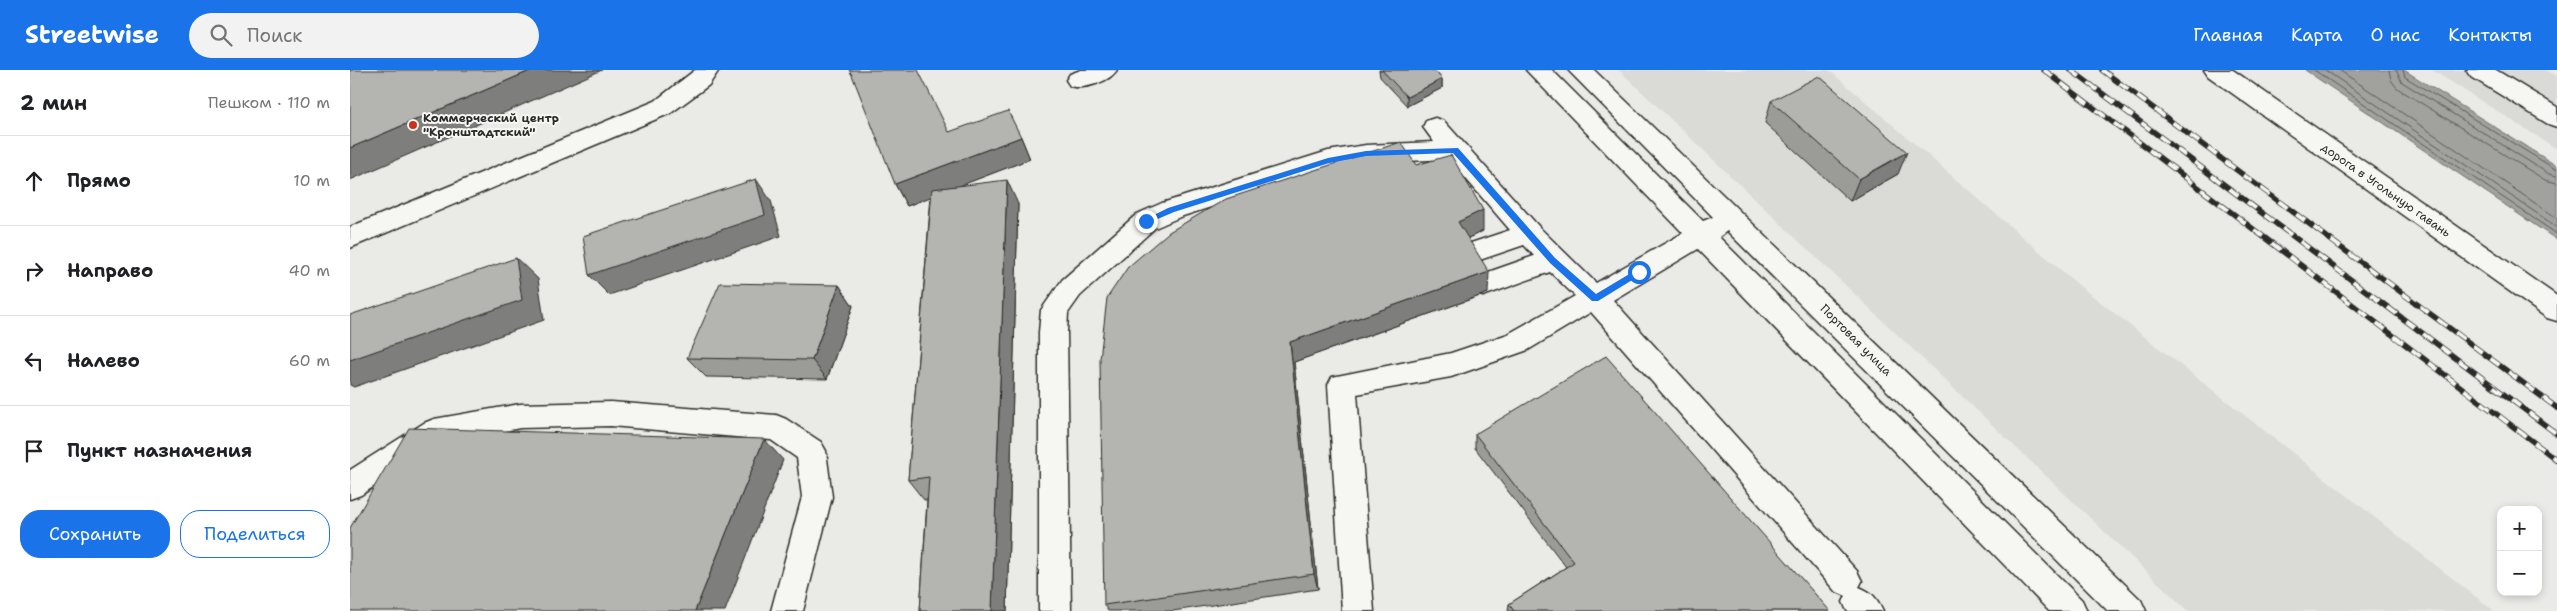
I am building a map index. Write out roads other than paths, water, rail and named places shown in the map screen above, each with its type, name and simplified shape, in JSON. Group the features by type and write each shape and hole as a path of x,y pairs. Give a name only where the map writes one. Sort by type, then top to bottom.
{"street":[{"path":"350,238 663,107 701,79 707,70"},
{"path":"1078,80 1105,70"},
{"path":"1538,70 2071,611"},
{"name":"Портовая улица","path":"1580,70 2130,611"},
{"name":"дорога в Угольную гавань","path":"2216,70 2557,310"},
{"path":"2478,70 2557,118"},
{"path":"1435,127 1527,234 1595,298 1857,598"},
{"path":"1055,611 1053,332 1055,310 1071,288 1146,221 1171,210 1328,160 1366,154 1455,150"},
{"path":"1358,611 1342,385 1451,364 1518,342 1731,217"},
{"path":"1465,255 1527,234"},
{"path":"1483,284 1553,260"},
{"path":"350,486 434,432 520,416 611,414 776,428 811,451 817,497 787,611"}],"water":[{"path":"2305,70 2404,70 2557,166 2557,240"}],"railway":[{"path":"2044,70 2557,460"},
{"path":"2071,70 2557,434"},
{"path":"2102,70 2557,408"}],"place":[{"name":"Коммерческий центр \"Кронштадтский\"","path":"413,125"}]}
